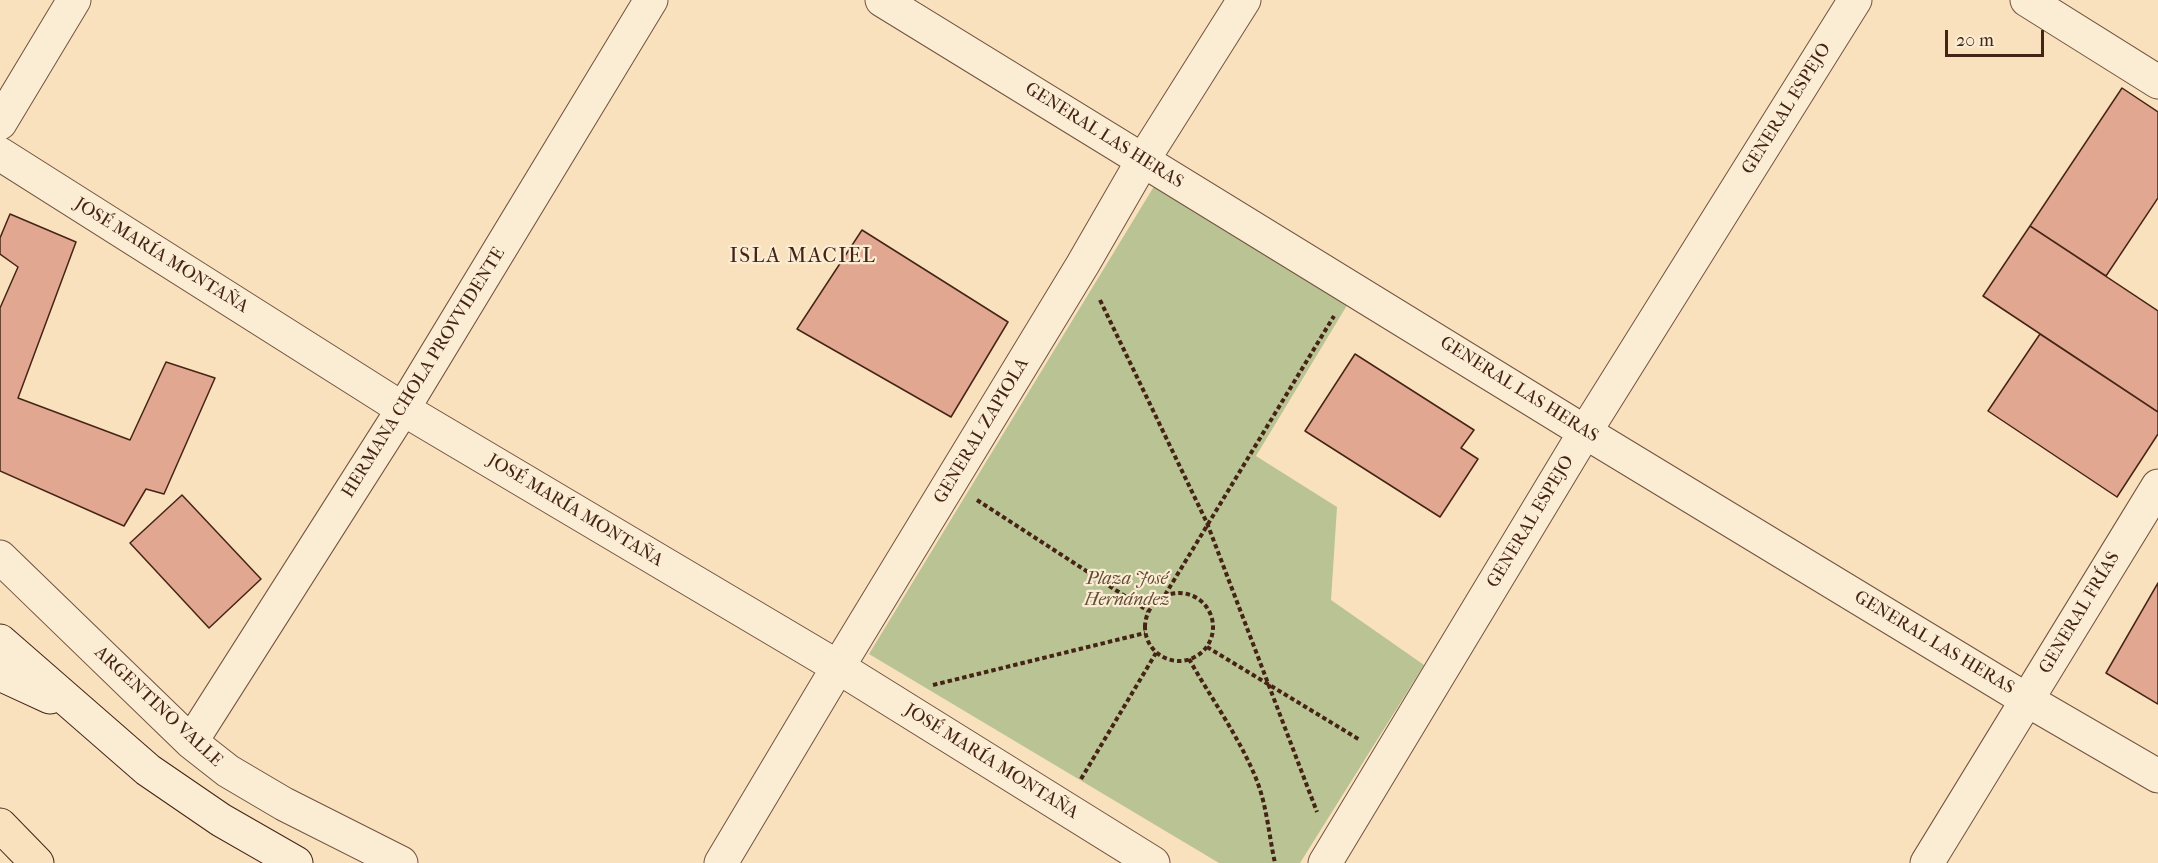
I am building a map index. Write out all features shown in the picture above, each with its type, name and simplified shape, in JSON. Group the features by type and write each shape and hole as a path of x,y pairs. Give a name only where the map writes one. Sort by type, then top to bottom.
{"highway":[{"path":"0,825 37,863"}],"street":[{"path":"0,123 74,0"},
{"name":"HERMANA CHOLA PROVVIDENTE","path":"191,742 404,409 651,0"},
{"name":"GENERAL LAS HERAS","path":"882,0 1585,432 2027,700 2158,776"},
{"name":"GENERAL ZAPIOLA","path":"721,863 1083,264 1143,160 1244,0"},
{"name":"GENERAL ESPEJO","path":"1328,858 1585,432 1855,0"},
{"path":"2027,0 2158,82"},
{"name":"JOSÉ MARÍA MONTAÑA","path":"0,154 404,409 838,667 1153,863"},
{"name":"GENERAL FRÍAS","path":"1927,863 2158,486"},
{"name":"ARGENTINO VALLE","path":"0,557 191,742 228,771 284,804 401,863"},
{"path":"3,632 38,684"},
{"path":"0,674 38,684 74,706 148,770 187,798 220,820 296,863"}],"path":[{"path":"1083,264 1207,523 1269,685 1328,858"},
{"path":"1165,595 1352,287"},
{"path":"950,482 1148,611"},
{"path":"1175,592 1197,597 1211,614 1212,636 1207,647 1189,659 1178,661 1166,659 1156,653 1149,644 1144,622 1155,602 1165,595 1175,592"},
{"path":"885,697 1145,633"},
{"path":"1207,647 1389,758"},
{"path":"1064,808 1156,653"},
{"path":"1189,659 1257,782 1275,863"}],"green space":[{"name":"Plaza José Hernández","path":"1164,170 1352,297 1256,456 1337,507 1331,600 1424,665 1300,863 1219,863 869,654"}],"building":[{"path":"2122,88 2158,112 2158,198 2106,276 2030,226"},
{"path":"10,214 76,242 18,398 130,440 166,362 215,378 164,494 146,489 124,526 0,471 0,308 18,267 0,254 0,238"},
{"path":"2030,226 2158,311 2158,412 1983,296"},
{"path":"862,230 1008,322 951,417 797,329"},
{"path":"2040,334 2158,412 2158,434 2117,497 1988,411"},
{"path":"1355,354 1474,430 1461,448 1478,459 1440,517 1305,431"},
{"path":"182,495 261,579 209,628 130,543"},
{"path":"2158,583 2158,704 2106,673"}],"district":[{"name":"ISLA MACIEL","path":"803,257"}]}
